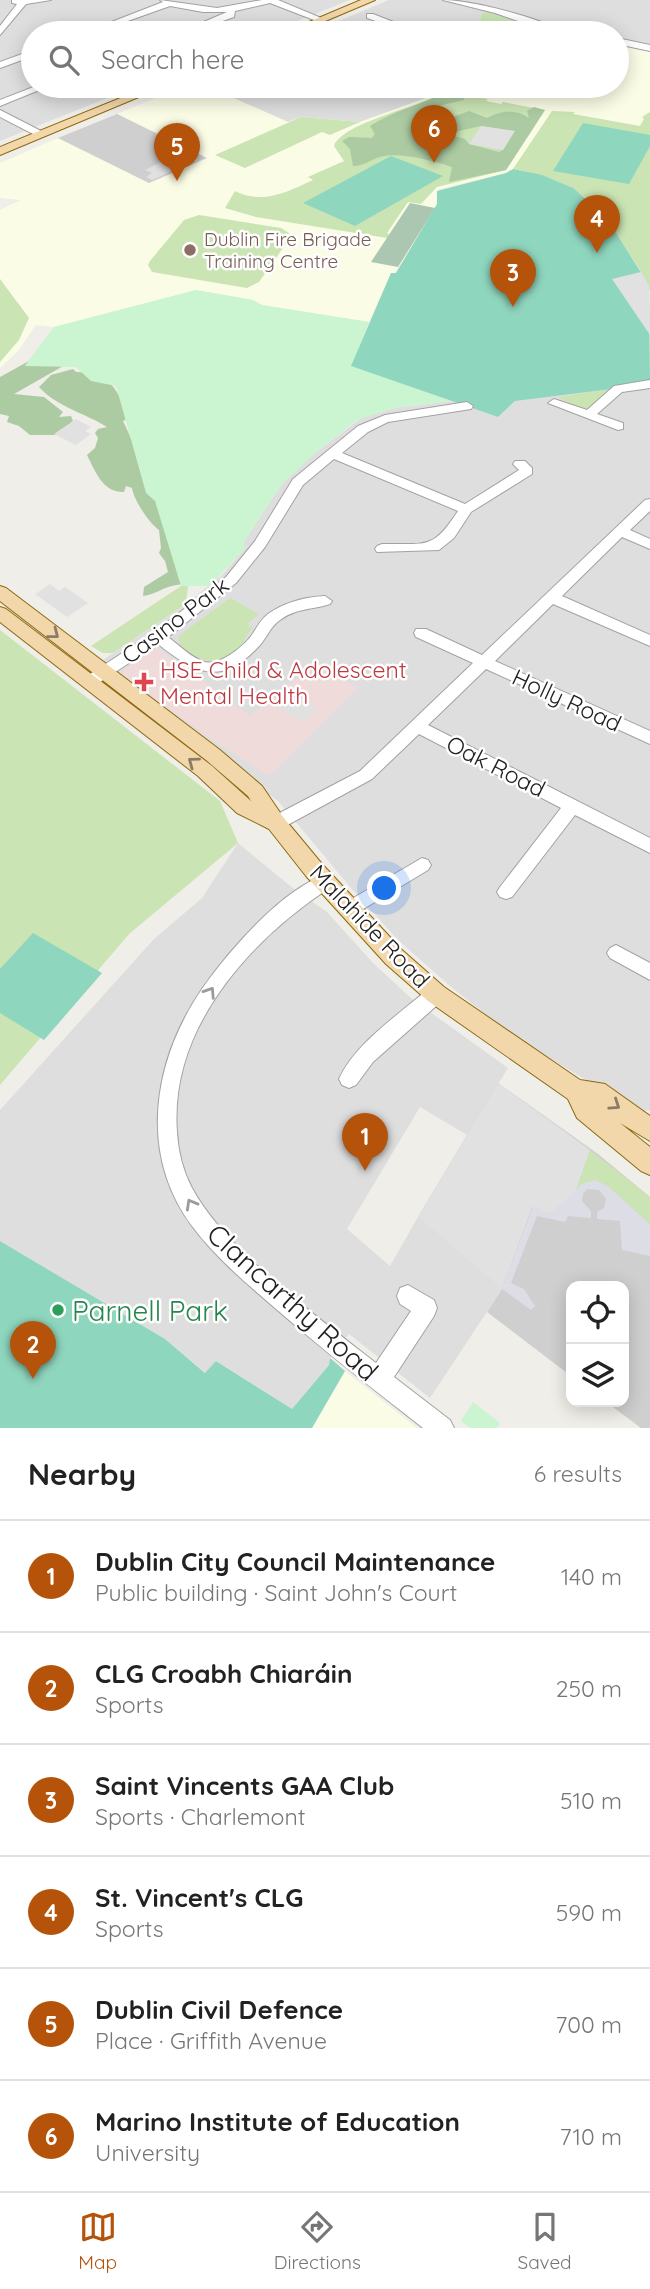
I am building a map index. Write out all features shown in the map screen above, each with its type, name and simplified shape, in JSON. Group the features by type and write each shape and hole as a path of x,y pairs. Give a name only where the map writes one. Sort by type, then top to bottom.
{"main road":[{"path":"322,20 370,0"},
{"path":"0,150 129,98"},
{"name":"Malahide Road","path":"1,600 96,677 244,807 276,823 349,909 394,957 436,994 576,1091 586,1110 642,1128 650,1163"}],"street":[{"path":"13,0 47,0"},
{"path":"117,21 167,1 198,8 229,9 270,0 322,20"},
{"path":"447,0 498,11"},
{"path":"470,0 527,21"},
{"path":"0,32 23,2"},
{"path":"215,21 231,15 229,9"},
{"path":"370,16 384,21"},
{"path":"629,44 650,48"},
{"path":"0,65 21,57"},
{"path":"0,103 21,95"},
{"path":"0,113 40,134"},
{"path":"589,415 618,389 650,384"},
{"path":"554,403 618,426"},
{"name":"Casino Park","path":"96,677 158,637 231,580 260,544 298,482 363,429 386,419 467,406"},
{"path":"334,454 467,509"},
{"path":"382,549 434,547 442,544 467,509 527,471 520,464"},
{"path":"276,823 366,775 650,503"},
{"path":"620,531 650,544"},
{"path":"551,597 650,641"},
{"path":"158,637 204,667 214,667 223,664 256,640 263,626 281,612 299,604 325,601"},
{"name":"Holly Road","path":"421,633 650,738"},
{"name":"Oak Road","path":"419,727 650,846"},
{"name":"Oak Road","path":"506,892 573,805"},
{"path":"349,909 408,883 422,865"},
{"name":"Clancarthy Road","path":"325,882 251,939 207,996 179,1048 169,1081 164,1125 168,1152 180,1185 196,1215 212,1233 268,1287 442,1428"},
{"path":"616,953 650,971"},
{"path":"349,1079 366,1056 436,994"},
{"path":"379,1379 426,1308 408,1296"}],"shaded area":[{"path":"0,0 350,0 297,21 21,21 21,98 107,98 0,141"},
{"path":"389,0 650,0 650,50 629,49 629,21 339,21"},
{"path":"629,45 650,50 650,292 641,272 604,214 594,204 559,181 542,175 511,172 439,189 437,204 395,273 391,273 369,322 262,305 253,300 196,290 54,327 36,325 18,351 0,368 0,210 21,200 0,198 0,163 58,138 149,183 206,158 117,114 155,98 233,98 288,122 301,117 360,122 426,98 629,98"},
{"path":"233,98 426,98 360,122 288,122"},
{"path":"117,114 207,158 149,183 58,138"},
{"path":"481,126 515,131 503,150 469,144"},
{"path":"189,157 197,160 152,180 146,177 152,173 145,170 163,161 174,164"},
{"path":"410,203 435,208 398,267 371,262"},
{"path":"641,272 649,285 650,335 612,279"},
{"path":"650,381 650,1110 639,1112 513,1036 450,986 398,940 278,801 133,696 100,662 186,604 222,575 245,548 243,543 281,485 315,453 361,418 395,408 452,401 498,417 515,401"},
{"path":"76,419 91,427 85,431 91,434 76,445 54,434"},
{"path":"50,584 59,591 65,587 88,603 67,617 35,594"},
{"path":"156,647 250,716 317,662 358,688 269,776 205,735 120,673"},
{"path":"292,694 318,709 303,722 277,707"},
{"path":"238,843 327,912 374,964 412,999 508,1068 467,1135 420,1107 347,1229 390,1266 418,1217 502,1289 430,1398 349,1334 330,1358 329,1365 292,1409 217,1361 206,1373 165,1339 0,1241 0,1110 154,939 202,898"},
{"path":"498,1083 598,1154 650,1197 650,1428 641,1428 613,1407 629,1407 629,1281 566,1281 566,1372 487,1312 502,1289 418,1217"},
{"path":"498,1083 590,1150 575,1193 550,1214 532,1207 502,1289 418,1217"},
{"path":"595,1180 609,1187 650,1224 650,1256 622,1250 620,1221 597,1219 597,1212 604,1208 606,1199 599,1190 587,1189 582,1201 591,1211 591,1218 568,1216 565,1222 537,1216 511,1283 524,1289 535,1306 531,1310 502,1289 533,1206 550,1214 582,1184"},
{"path":"345,1371 417,1428 312,1428"}],"green space":[{"path":"485,12 520,21 481,21 481,15"},
{"path":"432,98 482,98 501,104 503,102 545,110 506,170 437,187 421,204 408,202 387,233 390,235 387,238 256,217 225,208 235,191 265,197 313,180 308,177 344,161 334,146 340,137 366,123"},
{"path":"433,98 464,98 425,109 420,113 441,124 442,114 453,117 469,111 487,118 508,112 529,118 527,111 534,107 545,110 506,170 449,182 452,167 416,158 387,155 353,166 350,149 342,141 349,137 372,138 375,134 370,126","holes":["481,126 514,131 499,152 469,144 465,139 446,134"]},
{"path":"552,111 575,112 573,114 640,126 644,119 642,117 650,112 650,292 644,276 615,231 581,194 553,180 513,169"},
{"path":"301,117 360,122 330,135 322,132 245,168 215,155"},
{"path":"583,123 650,135 650,146 629,184 553,171"},
{"path":"391,156 443,176 355,226 303,203"},
{"path":"513,169 542,175 573,188 604,214 649,285 650,381 611,389 515,401 498,417 351,366 391,273 396,273 437,204 437,191"},
{"path":"199,215 281,228 289,233 290,238 259,282 247,288 152,272 148,265 150,261 184,220"},
{"path":"0,279 29,318 19,340 0,362"},
{"path":"196,290 253,300 262,305 369,322 352,366 452,401 395,408 357,420 315,453 281,485 243,543 246,547 210,586 181,586 155,501 146,493 116,386 91,381 76,367 25,366 54,327"},
{"path":"53,329 65,365 14,394 44,397 63,412 59,417 71,416 73,421 59,435 30,435 19,426 7,422 9,416 0,414 0,377 29,361"},
{"path":"73,369 105,379 121,399 129,418 123,421 197,581 143,596 144,587 168,572 159,553 159,530 142,510 132,488 126,486 124,492 110,489 93,468 87,455 95,448 98,438 95,433 98,429 107,427 63,405 39,387 51,375"},
{"path":"611,389 588,409 577,407 558,397"},
{"path":"181,586 188,586 186,604 113,653 103,653 91,646"},
{"path":"230,598 259,614 247,624 253,628 240,647 225,659 210,661 180,646 178,638 181,634"},
{"path":"0,630 220,801 238,843 129,934 0,1085"},
{"path":"33,933 102,973 44,1040 0,1013 0,969"},
{"path":"590,1150 650,1197 650,1224 609,1187 582,1184 575,1193"},
{"name":"Parnell Park","path":"0,1241 165,1339 205,1373 216,1361 292,1409 329,1365 330,1358 345,1371 312,1428 0,1428"},
{"path":"473,1402 500,1423 497,1428 470,1428 461,1421"}],"place":[{"name":"Marino Institute of Education","path":"434,163"},
{"name":"Dublin Civil Defence","path":"177,181"},
{"name":"Dublin Fire Brigade Training Centre","path":"190,250"},
{"name":"St. Vincent's CLG","path":"597,253"},
{"name":"Saint Vincents GAA Club","path":"513,307"},
{"name":"HSE Child & Adolescent Mental Health","path":"144,682"},
{"name":"Dublin City Council Maintenance","path":"365,1171"},
{"name":"Parnell Park","path":"58,1310"},
{"name":"CLG Croabh Chiaráin","path":"33,1379"}]}
